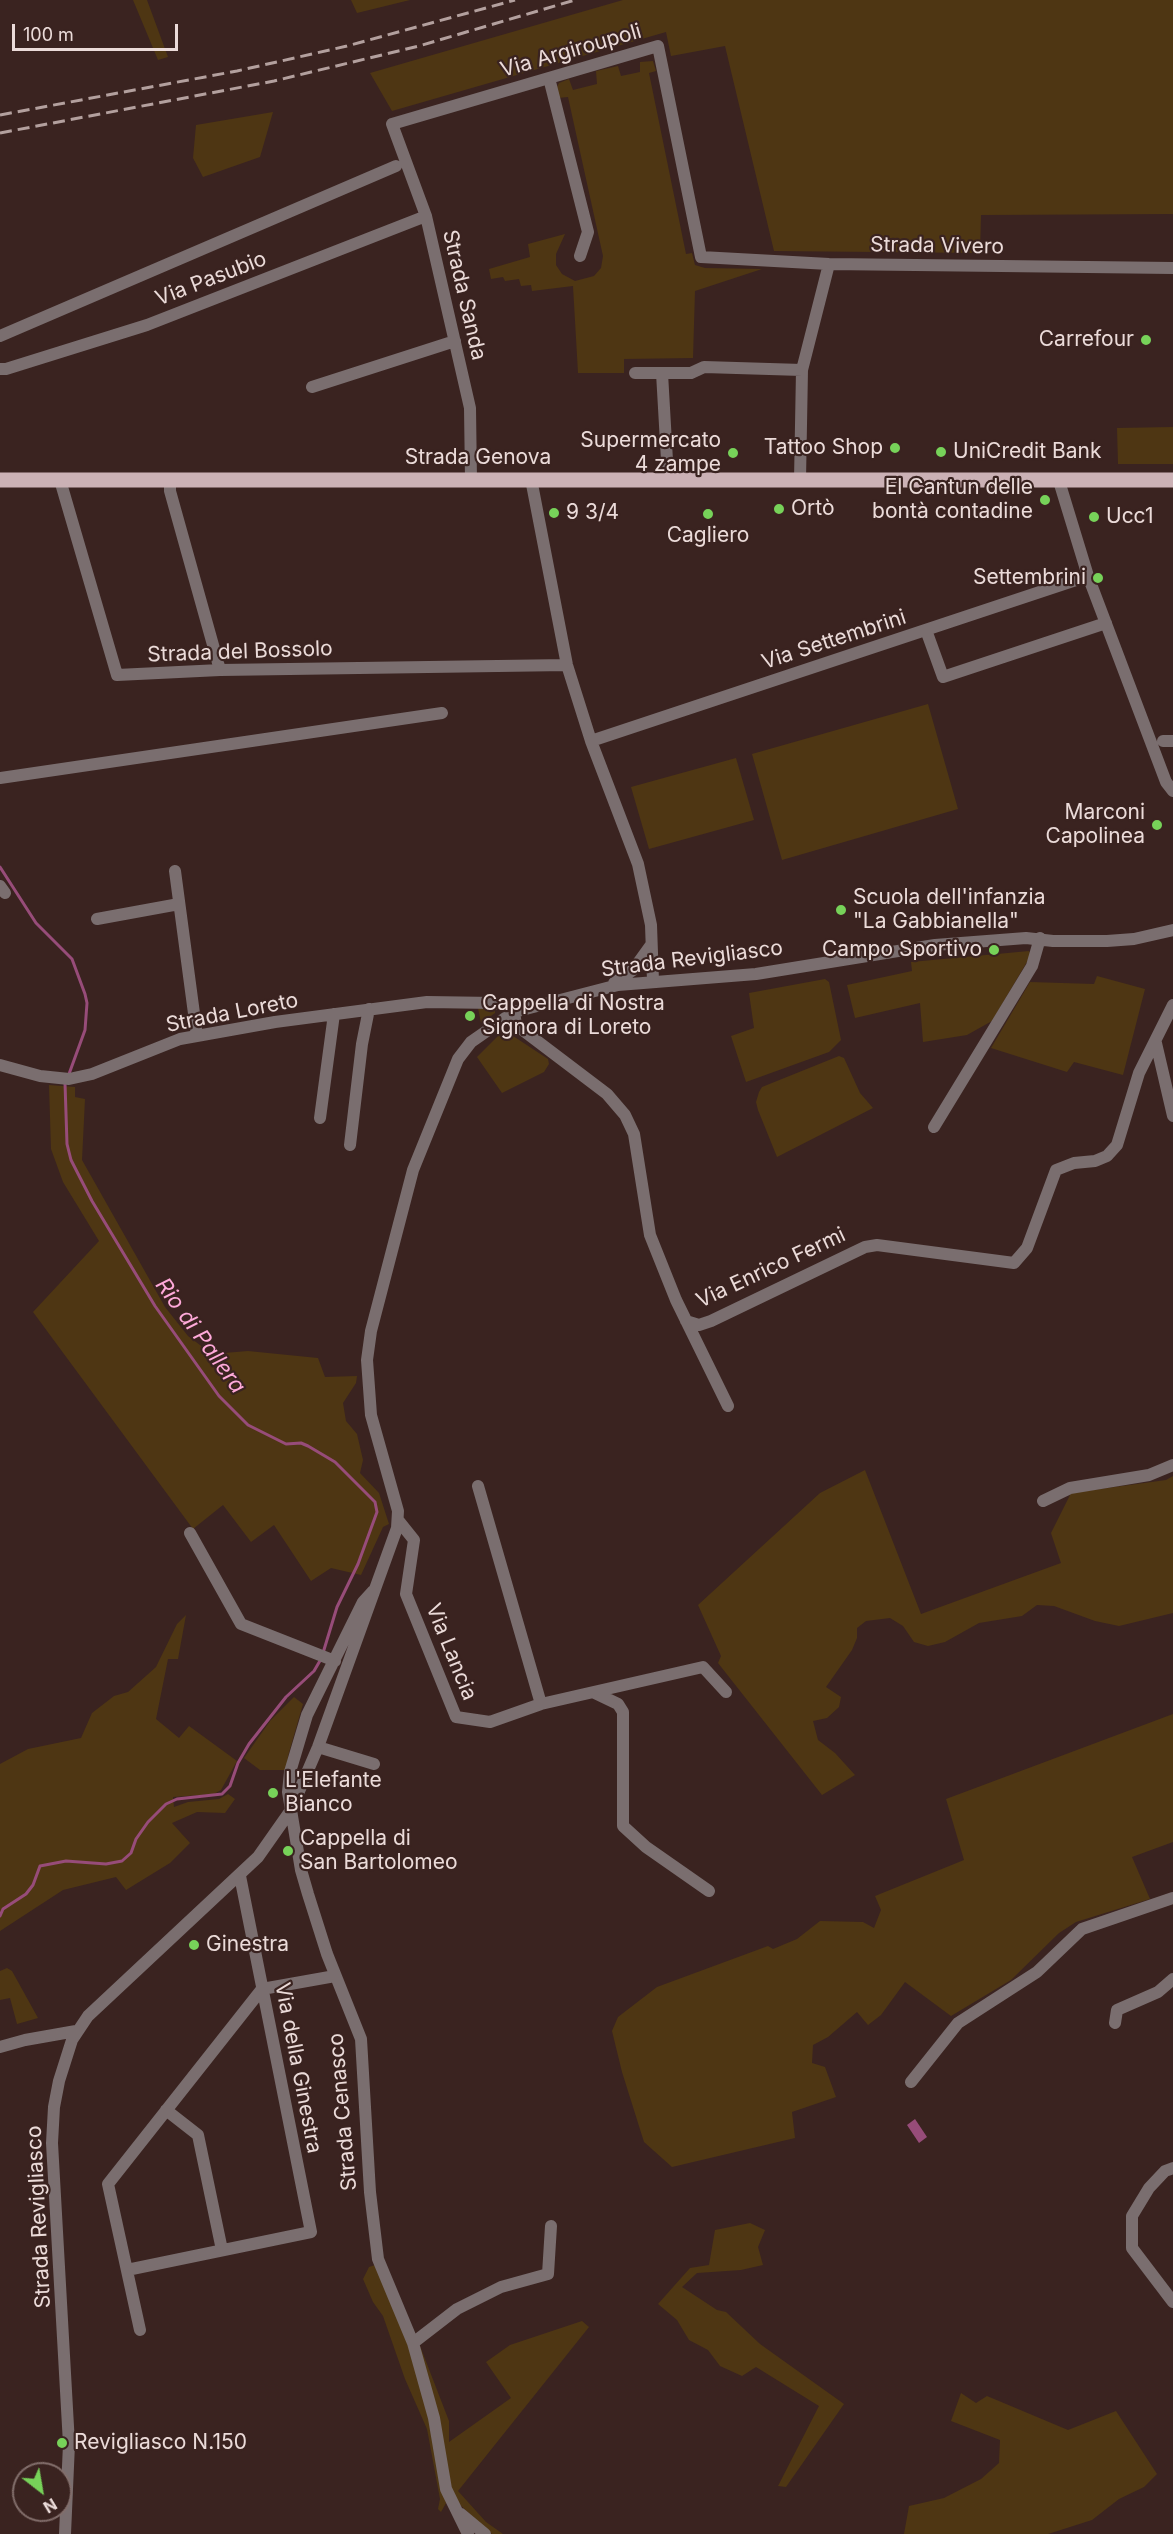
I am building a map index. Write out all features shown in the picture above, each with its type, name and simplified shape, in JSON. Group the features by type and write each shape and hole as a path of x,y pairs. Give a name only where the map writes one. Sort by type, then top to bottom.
{"main road":[{"name":"Strada Genova","path":"0,480 668,478 1173,480"}],"street":[{"name":"Via Argiroupoli","path":"392,124 658,46 701,257"},
{"path":"549,78 588,232 580,256"},
{"name":"Strada Sanda","path":"392,124 426,216 470,408 471,480"},
{"name":"Via Pasubio","path":"0,336 396,166"},
{"name":"Via Pasubio","path":"2,367 147,325 426,216"},
{"name":"Strada Vivero","path":"701,257 829,264 1173,268"},
{"path":"800,480 802,370 829,264"},
{"path":"312,387 455,341"},
{"path":"635,374 691,373 704,367 802,370"},
{"path":"662,373 668,478"},
{"path":"531,479 542,549 567,665 591,741 638,864 649,914 653,981"},
{"name":"Strada del Bossolo","path":"60,480 117,675 220,670 567,665"},
{"path":"170,480 170,490 220,670"},
{"path":"1059,481 1088,576 1166,782 1173,791"},
{"name":"Via Settembrini","path":"591,741 1088,576"},
{"path":"926,630 943,677 1106,623"},
{"path":"0,778 442,713"},
{"path":"175,871 197,1036"},
{"path":"98,919 180,904"},
{"name":"Strada Revigliasco","path":"65,2534 69,2444 52,2143 54,2107 59,2081 76,2031 104,1999 258,1857 291,1810 318,1747 378,1586 398,1520 392,1489 370,1414 367,1360 374,1311 413,1170 458,1059 471,1042 514,1012 607,987 653,981 756,974 935,945 1040,939 1107,941 1134,939 1173,930"},
{"path":"934,1127 1032,966 1040,939"},
{"path":"607,987 633,970 652,944"},
{"name":"Strada Loreto","path":"0,1065 64,1079 92,1074 180,1039 334,1014 427,1002 495,1003 506,1006 514,1012"},
{"path":"1173,1005 1156,1043 1173,1116"},
{"path":"350,1145 362,1044 369,1009"},
{"path":"514,1012 516,1025 607,1095 626,1115 633,1134 650,1235 686,1321 728,1406"},
{"path":"320,1118 334,1014"},
{"name":"Via Enrico Fermi","path":"686,1321 699,1324 711,1321 866,1247 877,1245 1014,1263 1027,1248 1056,1170 1074,1163 1095,1161 1107,1156 1117,1145 1139,1073 1156,1043"},
{"path":"1043,1501 1070,1488 1149,1475 1173,1465"},
{"path":"478,1486 541,1704"},
{"name":"Via Lancia","path":"398,1520 414,1540 406,1594 456,1717 490,1722 541,1704 703,1667 726,1692"},
{"path":"190,1533 241,1624 326,1657"},
{"name":"Strada Revigliasco","path":"291,1810 290,1772 326,1657 363,1602 378,1586"},
{"path":"596,1693 618,1704 623,1712 622,1826 646,1847 709,1891"},
{"path":"318,1747 374,1764"},
{"name":"Strada Cenasco","path":"291,1810 301,1870 335,1976 361,2039 370,2192 378,2259 413,2343 434,2418 446,2489 468,2534"},
{"name":"Via della Ginestra","path":"222,2250 311,2232 240,1876"},
{"path":"911,2082 958,2023 1037,1972 1082,1929 1173,1898"},
{"path":"140,2330 108,2184 262,1989 335,1976"},
{"path":"1115,2023 1117,2010 1158,1992 1173,1979"},
{"path":"0,2047 76,2031"},
{"path":"128,2270 222,2250 198,2134 166,2110"},
{"path":"1173,2168 1165,2171 1149,2188 1132,2216 1132,2248 1173,2302"},
{"path":"413,2343 457,2309 501,2287 548,2274 550,2226"},
{"path":"458,2511 485,2534"}],"shaded area":[{"path":"133,0 147,0 168,57 158,60"},
{"path":"351,0 410,0 357,13"},
{"path":"623,0 1173,0 1173,214 981,215 980,253 774,251 725,46 671,56 666,32 392,111 370,73"},
{"path":"653,61 656,71 649,73 686,254 692,253 695,265 705,268 762,269 695,291 693,358 624,359 624,373 578,373 573,286 532,291 531,285 521,286 519,279 505,281 503,277 491,279 489,269 530,257 528,244 565,234 556,254 556,265 562,274 575,281 594,276 601,268 603,256 568,97 558,98 557,87 559,83 569,79 573,90 597,84 596,71 618,66 621,76 640,72 640,62"},
{"path":"273,112 260,157 203,177 193,158 196,125"},
{"path":"1173,427 1173,464 1118,464 1117,428"},
{"path":"928,704 958,809 782,860 752,754"},
{"path":"736,758 754,820 649,849 631,787"},
{"path":"1029,951 1031,955 992,1021 967,1035 923,1042 920,1003 855,1018 847,985 912,971 911,962"},
{"path":"1097,976 1145,989 1123,1075 1074,1062 1067,1072 991,1048 1030,982 1094,984"},
{"path":"825,979 829,982 841,1040 829,1052 746,1082 731,1036 754,1028 749,993"},
{"path":"478,1008 495,1010 495,1013 481,1023"},
{"path":"507,1032 548,1059 549,1064 544,1072 502,1093 477,1057 499,1035"},
{"path":"839,1056 844,1058 860,1093 873,1108 777,1157 756,1102 762,1087"},
{"path":"49,1085 75,1087 75,1097 85,1099 82,1160 165,1307 188,1336 212,1354 248,1351 318,1358 325,1377 357,1376 356,1383 343,1403 346,1421 357,1434 363,1460 360,1473 379,1493 389,1524 383,1527 361,1575 331,1568 311,1581 274,1525 251,1542 223,1505 193,1529 33,1312 99,1241 63,1182 51,1149"},
{"path":"865,1470 921,1614 1061,1563 1051,1533 1071,1493 1166,1480 1173,1476 1173,1613 1119,1626 1095,1621 1054,1606 1037,1605 1022,1616 979,1623 945,1642 928,1646 914,1642 903,1626 890,1618 866,1621 857,1628 857,1638 852,1650 826,1687 841,1697 839,1707 827,1718 813,1721 818,1740 835,1753 855,1775 822,1795 718,1663 721,1656 698,1605 820,1493"},
{"path":"186,1615 178,1659 168,1659 156,1719 179,1738 189,1726 237,1761 221,1790 214,1794 173,1797 174,1807 188,1802 219,1799 228,1794 235,1799 225,1813 197,1812 172,1823 190,1843 170,1863 126,1890 116,1877 63,1890 0,1931 0,1764 28,1749 81,1738 92,1713 114,1696 128,1692 156,1667 177,1624"},
{"path":"294,1697 303,1704 288,1756 287,1770 260,1770 244,1758 270,1721"},
{"path":"1173,1714 1173,1842 1132,1857 1150,1899 1076,1922 1059,1933 1011,1980 951,2016 905,1982 881,2015 868,2025 857,2012 828,2037 813,2045 812,2063 825,2067 836,2097 792,2112 795,2138 672,2167 644,2142 612,2031 618,2017 657,1987 768,1946 773,1949 797,1939 820,1921 863,1922 874,1928 881,1910 875,1896 964,1860 946,1799"},
{"path":"7,1968 12,1971 38,2018 17,2024 10,1998 0,2000 0,1971"},
{"path":"915,2119 927,2137 919,2143 907,2125"},
{"path":"750,2223 765,2230 758,2247 763,2265 741,2270 697,2273 682,2287 717,2310 726,2312 760,2344 844,2404 786,2487 778,2486 819,2406 756,2367 742,2376 720,2366 708,2350 689,2340 677,2320 658,2304 690,2268 709,2265 715,2230"},
{"path":"375,2265 409,2345 432,2420 436,2461 446,2503 441,2512 438,2509 440,2499 427,2429 405,2379 383,2316 373,2302 363,2279 369,2267"},
{"path":"582,2321 589,2327 458,2491 486,2522 503,2534 492,2534 460,2505 450,2489 416,2347 420,2346 449,2421 449,2442 511,2398 486,2362 510,2345"},
{"path":"961,2393 976,2403 987,2396 1068,2430 1116,2411 1157,2474 1144,2487 1119,2499 1092,2520 1048,2534 904,2534 909,2506 944,2498 981,2479 999,2463 1000,2440 951,2421"}],"waterway":[{"name":"Rio di Pallera","path":"0,867 36,923 72,959 85,994 87,1003 85,1030 69,1074"},
{"name":"Rio di Pallera","path":"65,1083 67,1144 71,1160 92,1201 155,1306 219,1396 248,1425 286,1444 301,1443 335,1462 375,1502 377,1512 358,1564 337,1607 323,1653"},
{"name":"Rio di Pallera","path":"0,1916 3,1909 26,1894 33,1885 40,1866 66,1861 106,1864 122,1861 131,1853 136,1839 148,1822 166,1804 177,1799 222,1794 230,1786 238,1763 249,1744 286,1697 314,1671 321,1659"}],"railway":[{"path":"0,115 237,71 347,46 515,0"},
{"path":"0,133 274,81 419,46 575,0"}],"place":[{"name":"Carrefour","path":"1146,340"},
{"name":"Tattoo Shop","path":"895,448"},
{"name":"UniCredit Bank","path":"941,452"},
{"name":"Supermercato 4 zampe","path":"733,453"},
{"name":"El Cantun delle bontà contadine","path":"1045,500"},
{"name":"Ortò","path":"779,509"},
{"name":"9 3/4","path":"554,513"},
{"name":"Cagliero","path":"708,514"},
{"name":"Ucc1","path":"1094,517"},
{"name":"Settembrini","path":"1098,578"},
{"name":"Marconi Capolinea","path":"1157,825"},
{"name":"Scuola dell'infanzia \"La Gabbianella\"","path":"841,910"},
{"name":"Campo Sportivo","path":"994,950"},
{"name":"Cappella di Nostra Signora di Loreto","path":"470,1016"},
{"name":"L'Elefante Bianco","path":"273,1793"},
{"name":"Cappella di San Bartolomeo","path":"288,1851"},
{"name":"Ginestra","path":"194,1945"},
{"name":"Revigliasco N.150","path":"62,2443"}]}
